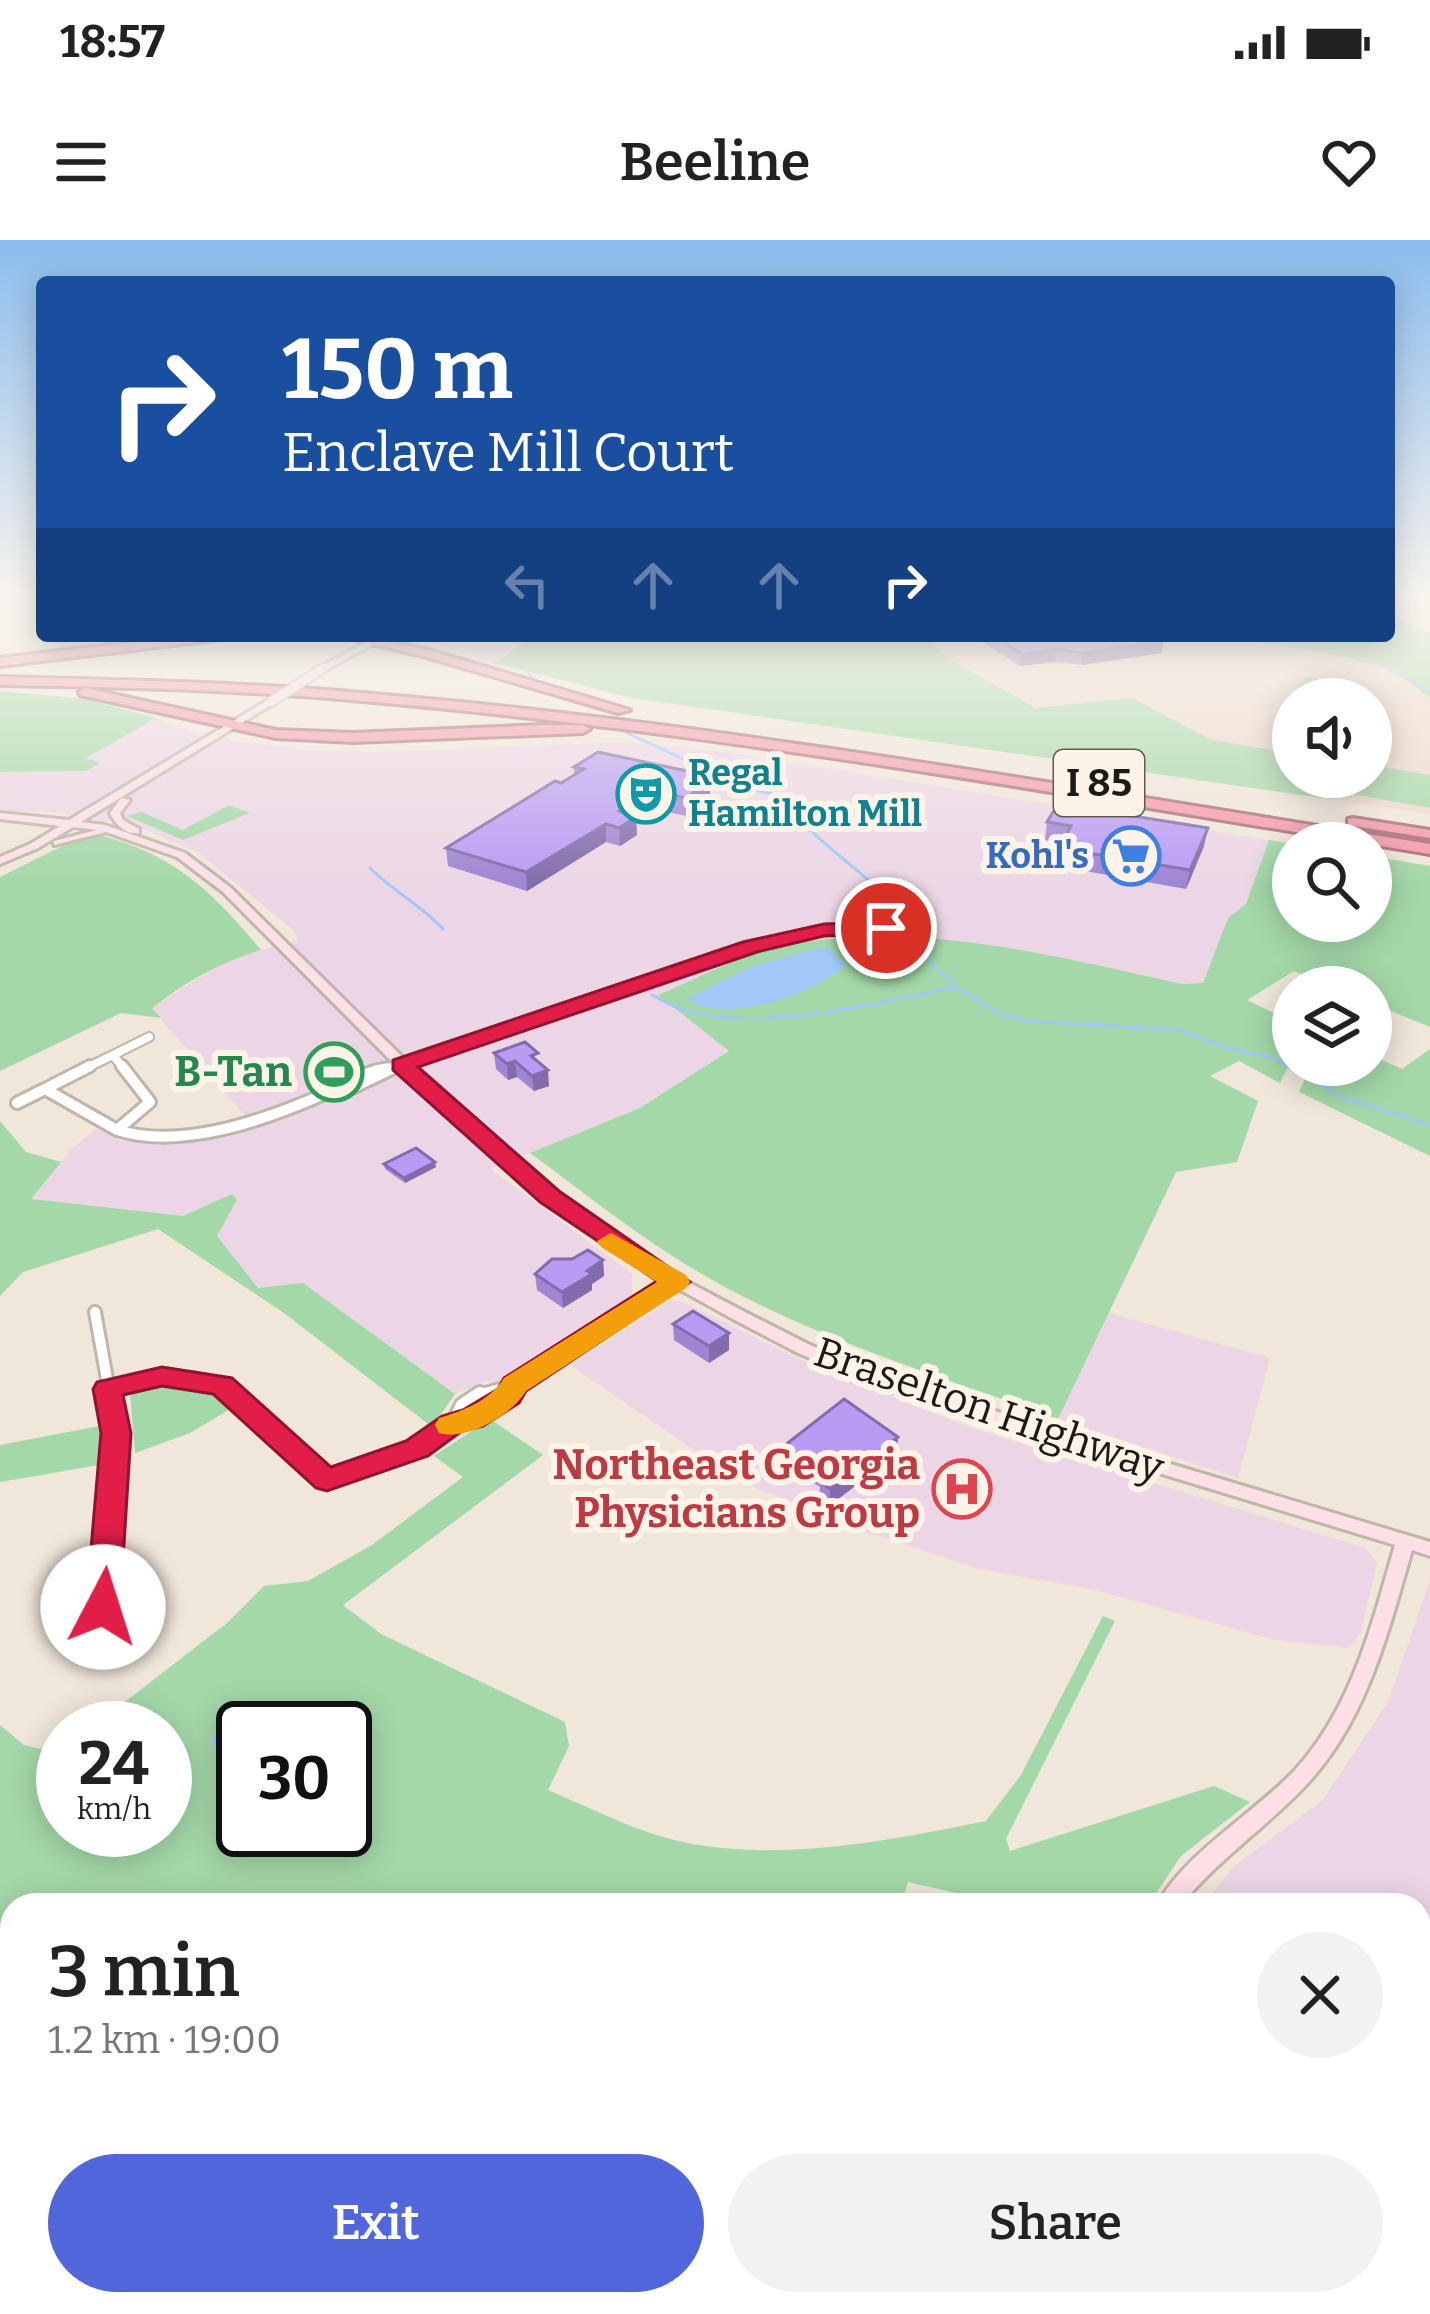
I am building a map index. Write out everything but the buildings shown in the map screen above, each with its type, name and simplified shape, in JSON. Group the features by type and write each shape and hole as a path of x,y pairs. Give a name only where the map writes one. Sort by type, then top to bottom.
{"highway":[{"path":"96,694 200,723 265,733 340,738 616,730 852,759"},
{"name":"I 85","path":"323,694 635,725 1430,849"},
{"name":"I 85","path":"455,694 623,710 1430,834"},
{"path":"568,694 623,710"},
{"path":"200,723 214,739 265,733"}],"main road":[{"path":"58,843 284,694"},
{"path":"19,817 66,814 123,797"},
{"path":"123,797 115,813 119,823 161,844"},
{"name":"Braselton Highway","path":"0,816 81,824 161,844 227,890 397,1067 550,1196 676,1282 804,1349 899,1388 1430,1549"},
{"path":"19,817 44,829 34,846"},
{"path":"0,861 81,824"},
{"path":"0,872 58,843 98,832 128,834"},
{"path":"1177,1893 1303,1775 1337,1730 1372,1647 1405,1541"}],"street":[{"path":"45,1089 116,1130 158,1138 200,1133 334,1089 352,1088 397,1067 751,947 824,930 918,929"},
{"path":"17,1103 148,1037"},
{"path":"113,1055 150,1102 116,1130"},
{"path":"107,1389 162,1376 222,1385 327,1480 417,1448 453,1423 472,1419 509,1396 515,1385 676,1282"},
{"path":"95,1312 116,1433 103,1607"}],"shaded area":[{"path":"1011,694 1272,694 1272,750 1036,708"},
{"path":"1392,694 1424,694 1430,699 1430,814 1322,798 1392,798"},
{"path":"156,718 216,739 307,750 378,752 622,742 726,752 1269,840 1246,905 1228,918 1203,983 1182,984 963,942 864,937 659,994 730,1050 640,1108 491,1169 632,1274 632,1298 508,1382 487,1381 455,1394 303,1283 258,1288 247,1279 217,1236 237,1200 232,1194 183,1216 29,1199 70,1150 96,1129 122,1141 170,1145 203,1140 252,1123 151,1008 229,960 299,940 294,931 198,852 138,827 57,812 0,811 0,772 86,771 84,759"},
{"path":"670,1301 683,1302 809,1364 969,1427 1366,1548 1377,1563 1360,1635 1348,1648 1275,1640 1095,1590 975,1568 843,1524 738,1480 570,1365"},
{"path":"1106,1312 1270,1358 1238,1478 1058,1419"},
{"path":"1430,1580 1430,1893 1213,1893 1234,1866 1322,1801 1388,1702"}],"green space":[{"path":"0,694 86,699 156,718 86,758 100,763 86,771 0,772"},
{"path":"616,694 1011,694 1036,708 1132,698 1210,739 1272,750 1272,791"},
{"path":"1392,769 1430,775 1430,808 1374,798 1392,798"},
{"path":"229,805 250,813 183,840 127,816 142,812 183,830"},
{"path":"99,835 171,864 226,910 261,950 217,967 178,990 152,1008 161,1018 121,1013 0,1071 0,877 70,842"},
{"path":"1272,840 1272,942 1392,942 1392,860 1430,866 1430,1027 1392,1012 1392,966 1272,966 1272,985 1247,1000 1272,1012 1272,1079 1239,1061 1210,1076 1258,1101 1237,1162 1176,1172 1058,1419 860,1348 763,1306 653,1243 530,1153 640,1108 729,1051 658,995 769,949 872,936 924,938 1029,951 1182,984 1203,983 1228,918 1246,904"},
{"path":"1430,1049 1430,1156 1299,1092 1302,1086 1392,1086 1392,1064 1402,1069"},
{"path":"0,1121 26,1152 61,1162 31,1199 183,1216 232,1194 237,1200 217,1236 258,1288 303,1283 455,1394 432,1427 284,1313 158,1229 23,1272 0,1296"},
{"path":"162,1383 200,1385 237,1405 190,1433 135,1453 130,1392"},
{"path":"490,1419 543,1455 343,1605 381,1634 565,1722 569,1746 548,1790 650,1833 732,1849 775,1850 861,1843 986,1821 1021,1775 1103,1616 1115,1621 1006,1839 1010,1851 1214,1786 1250,1802 1181,1856 1156,1893 956,1893 908,1882 905,1893 0,1893 0,1725 24,1745 36,1748 36,1857 192,1857 192,1701 126,1701 227,1623 264,1586 308,1581 372,1545 463,1477 434,1456"},
{"path":"105,1425 105,1464 0,1482 0,1445"}],"water":[{"path":"826,946 846,964 793,995 723,1009 687,999 753,966"}],"waterway":[{"path":"627,733 751,790 782,795 819,838 892,903 889,916"},
{"path":"370,868 443,929"},
{"path":"903,938 921,942 932,964 957,987 1000,1014 1028,1021 1180,1030 1230,1049 1271,1057 1344,1098 1430,1125"},
{"path":"652,995 686,1011 749,1019 820,1013 955,987"}],"slow traffic":[{"path":"449,1425 472,1419 509,1396 515,1385 676,1282 611,1241"}],"place":[{"name":"Regal Hamilton Mill","path":"646,794"},
{"name":"Kohl's","path":"1131,856"},
{"name":"B-Tan","path":"334,1072"},
{"name":"Northeast Georgia Physicians Group","path":"962,1489"}],"route":[{"path":"103,1607 116,1433 107,1389 162,1376 222,1385 327,1480 417,1448 453,1423 472,1419 509,1396 515,1385 676,1282 550,1196 401,1065 751,947 824,930 886,928"}]}
